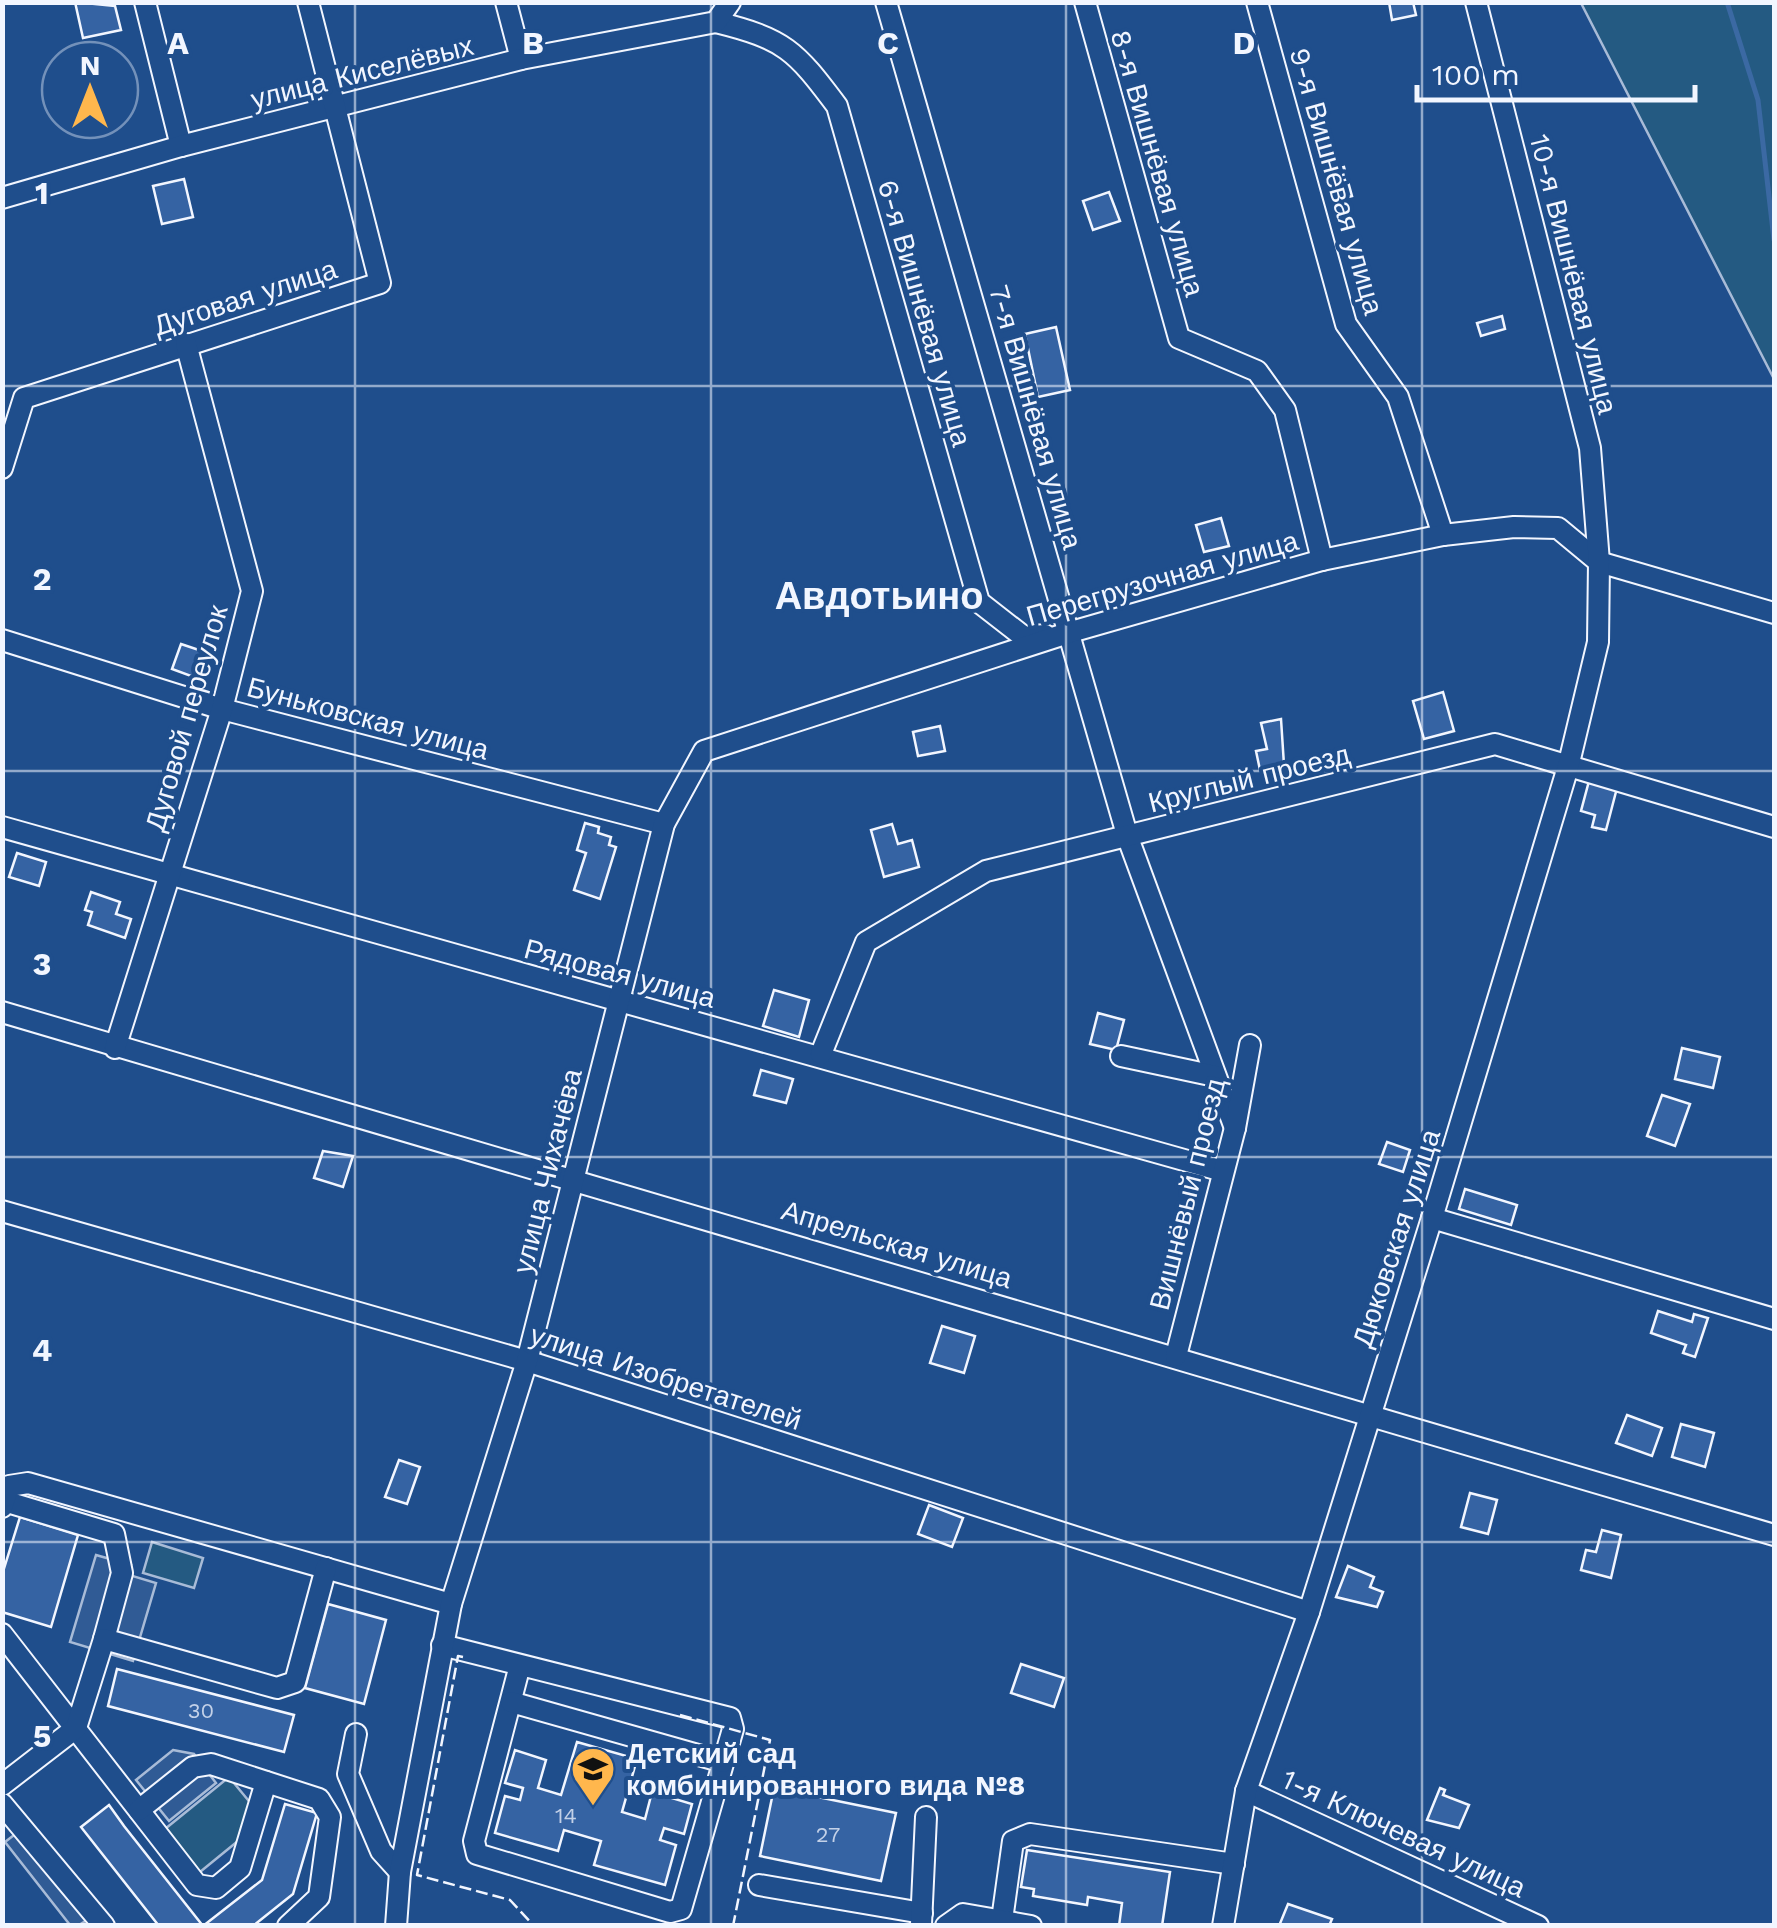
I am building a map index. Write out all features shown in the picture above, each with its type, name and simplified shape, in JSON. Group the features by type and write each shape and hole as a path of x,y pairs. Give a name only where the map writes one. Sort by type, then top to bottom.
{"street":[{"path":"144,2 181,146"},
{"path":"308,2 336,108"},
{"path":"506,2 521,59"},
{"path":"714,12 730,2"},
{"name":"7-я Вишнёвая улица","path":"886,2 1128,838 1235,1128"},
{"name":"8-я Вишнёвая улица","path":"1085,2 1178,338 1257,372 1285,410 1322,560"},
{"name":"9-я Вишнёвая улица","path":"1257,2 1346,324 1398,397 1443,534"},
{"name":"10-я Вишнёвая улица","path":"1476,2 1590,448 1599,562"},
{"name":"улица Киселёвых","path":"4,191 714,12"},
{"name":"6-я Вишнёвая улица","path":"714,12 769,35 802,60 837,106 979,602 1024,637 1071,632"},
{"name":"Дуговая улица","path":"2,468 24,398 380,283 336,108"},
{"name":"Дуговой переулок","path":"115,1048 222,709 252,591 186,344"},
{"name":"Перегрузочная улица","path":"664,824 704,751 1071,632 1322,560 1443,534 1514,527 1558,528 1599,562"},
{"path":"1599,562 1774,613"},
{"name":"Дюковская улица","path":"1223,1926 1246,1791 1308,1612 1432,1218 1568,767 1598,642 1599,562"},
{"name":"Буньковская улица","path":"2,640 222,709 664,824"},
{"name":"Круглый проезд","path":"821,1054 866,942 986,870 1128,838 1495,744 1774,827"},
{"name":"улица Чихачёва","path":"396,1926 400,1872 442,1645 527,1361 664,824"},
{"name":"Рядовая улица","path":"2,827 616,1002 821,1054 1223,1171"},
{"name":"Апрельская улица","path":"2,1012 1774,1535"},
{"name":"Вишнёвый проезд","path":"1176,1356 1235,1128 1250,1045"},
{"path":"1121,1056 1216,1076"},
{"name":"улица Изобретателей","path":"2,1210 527,1361 1308,1612"},
{"path":"1432,1218 1774,1319"},
{"path":"2,1785 76,1728 122,1572 114,1534 3,1504 9,1486 28,1483 452,1604"},
{"path":"104,1639 277,1688 295,1682 326,1568"},
{"path":"2,1634 197,1885 216,1888 240,1868 266,1782"},
{"path":"442,1645 730,1718 733,1730 681,1908 670,1912 477,1854 474,1841 520,1665"},
{"path":"510,1702 723,1762"},
{"path":"356,1734 348,1774 381,1850 400,1872"},
{"path":"139,1810 193,1767 211,1764 320,1799 330,1817 319,1896 288,1926"},
{"name":"1-я Ключевая улица","path":"1246,1791 1538,1926"},
{"path":"2,1804 104,1926"},
{"path":"759,1885 922,1919 926,1818"},
{"path":"1002,1920 1013,1841 1030,1834 1234,1864"},
{"path":"946,1926 963,1914 1031,1926"}],"shaded area":[{"path":"1581,3 1774,3 1774,379"},
{"path":"152,1542 203,1558 194,1588 143,1573"},
{"path":"96,1555 131,1565 129,1575 156,1583 133,1661 70,1642"},
{"path":"173,1750 194,1754 216,1783 169,1821 136,1780"},
{"path":"229,1777 253,1806 249,1832 200,1872 165,1829"},
{"path":"18,1832 87,1920 70,1925 5,1842"}],"building":[{"path":"75,2 115,6 121,30 83,38"},
{"path":"1389,2 1413,2 1416,15 1392,20"},
{"path":"1344,167 1352,196 1332,201 1324,172"},
{"path":"184,179 193,217 162,224 153,186"},
{"path":"1109,192 1120,221 1093,230 1083,201"},
{"path":"1502,316 1505,329 1481,336 1477,323"},
{"path":"1056,327 1070,390 1038,397 1025,334"},
{"path":"1221,518 1229,546 1204,552 1196,525"},
{"path":"181,644 208,653 199,679 172,669"},
{"path":"1443,692 1454,731 1424,739 1413,701"},
{"path":"1281,719 1284,765 1260,770 1256,751 1267,749 1261,723"},
{"path":"940,726 945,751 918,756 913,732"},
{"path":"1589,781 1617,788 1606,830 1592,827 1595,815 1581,811"},
{"path":"585,823 599,827 598,833 611,837 609,845 616,847 600,899 574,890 586,853 577,850"},
{"path":"892,824 898,844 912,840 919,867 884,877 871,830"},
{"path":"17,853 46,862 39,886 9,877"},
{"path":"91,892 120,902 116,914 131,919 125,938 88,925 92,912 85,910"},
{"path":"774,990 809,1000 799,1037 763,1026"},
{"path":"1098,1013 1124,1020 1116,1050 1090,1044"},
{"path":"1682,1048 1720,1057 1713,1088 1675,1079"},
{"path":"761,1070 793,1079 786,1103 754,1095"},
{"path":"1662,1095 1690,1104 1675,1146 1647,1136"},
{"path":"1387,1142 1410,1150 1403,1172 1379,1164"},
{"path":"323,1151 353,1156 343,1187 314,1178"},
{"path":"1465,1189 1517,1205 1511,1225 1459,1209"},
{"path":"1658,1311 1692,1322 1694,1314 1708,1318 1695,1357 1683,1353 1686,1345 1651,1333"},
{"path":"942,1326 975,1336 964,1373 930,1363"},
{"path":"1627,1415 1662,1428 1652,1456 1616,1443"},
{"path":"1681,1424 1714,1433 1705,1467 1672,1457"},
{"path":"399,1460 420,1467 407,1504 385,1497"},
{"path":"1470,1493 1497,1500 1488,1534 1461,1527"},
{"path":"929,1505 963,1518 952,1547 918,1534"},
{"path":"20,1517 78,1535 51,1627 2,1612 2,1575"},
{"path":"1602,1530 1621,1535 1611,1578 1581,1570 1586,1550 1596,1552"},
{"path":"1348,1566 1374,1577 1370,1587 1383,1592 1377,1607 1336,1597"},
{"path":"328,1604 386,1620 364,1704 305,1688"},
{"path":"1021,1664 1064,1678 1054,1707 1011,1693"},
{"path":"117,1669 294,1715 284,1752 108,1706"},
{"path":"577,1742 637,1759 622,1812 645,1819 652,1792 692,1804 684,1834 664,1828 660,1840 676,1845 665,1885 594,1865 601,1841 564,1830 558,1851 495,1833 505,1796 520,1800 523,1788 505,1783 515,1750 546,1760 538,1788 561,1795"},
{"path":"774,1788 896,1813 881,1881 760,1856"},
{"path":"1440,1788 1445,1790 1443,1795 1469,1805 1459,1828 1427,1820"},
{"path":"285,1804 317,1813 293,1894 253,1926 203,1926 262,1880"},
{"path":"109,1805 203,1926 159,1926 81,1827"},
{"path":"1027,1850 1170,1872 1162,1926 1119,1926 1122,1903 1088,1897 1087,1905 1033,1896 1034,1889 1021,1887"},
{"path":"1288,1904 1332,1919 1329,1926 1279,1926"}],"waterway":[{"path":"1727,2 1758,100 1774,240"}],"fence":[{"path":"463,1657 458,1656 417,1875 510,1900 534,1926"},
{"path":"680,1715 770,1740 733,1926"}],"place":[{"name":"Детский сад комбинированного вида №8","path":"593,1807"}],"district":[{"name":"Авдотьино","path":"879,596"}]}
